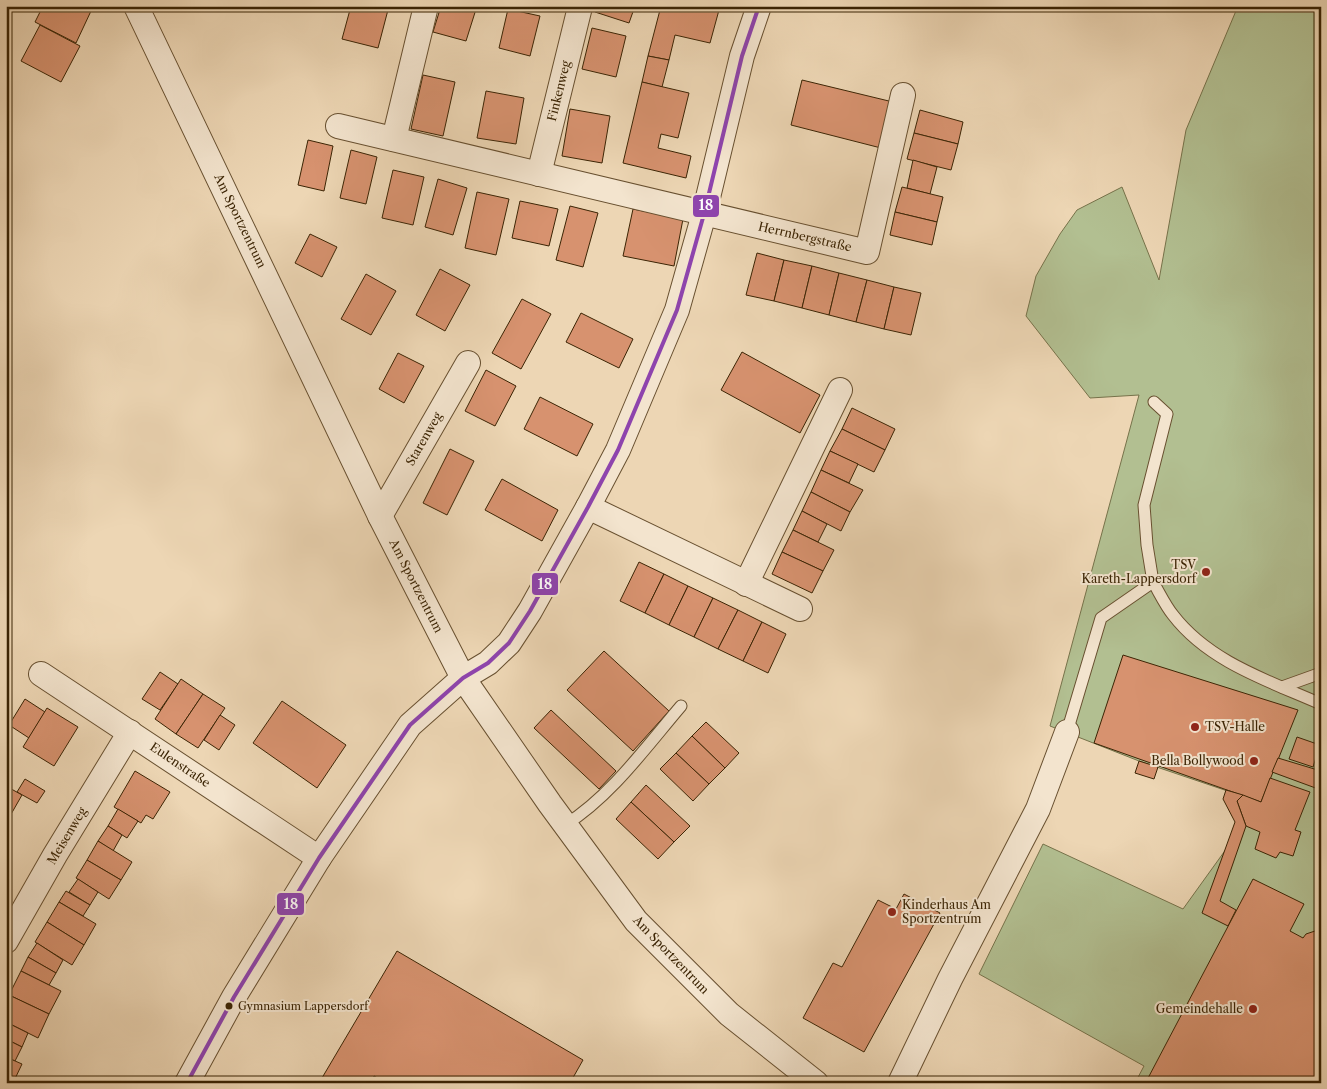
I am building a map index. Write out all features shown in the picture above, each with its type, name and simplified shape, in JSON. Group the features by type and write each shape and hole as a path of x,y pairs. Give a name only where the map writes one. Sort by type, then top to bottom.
{"street":[{"name":"Am Sportzentrum","path":"136,6 380,516 463,678 565,825 636,922 729,1014 816,1083"},
{"path":"394,139 426,6"},
{"path":"187,1083 234,997 319,858 410,725 463,678 488,663 509,643 530,611 588,507 630,425 677,310 704,214 742,56 759,6"},
{"name":"Finkenweg","path":"539,174 580,7"},
{"name":"Herrnbergstraße","path":"704,214 867,252 904,96"},
{"path":"338,126 704,214"},
{"name":"Starenweg","path":"380,516 468,363"},
{"path":"746,584 840,390"},
{"path":"588,507 800,610"},
{"name":"Eulenstraße","path":"41,674 319,858"},
{"name":"Meisenweg","path":"6,941 50,862 130,732"},
{"path":"900,1083 950,979 1038,809 1067,732"}],"lane":[{"path":"1154,402 1167,414 1144,505 1147,546 1153,582 1173,616 1202,643 1233,666 1321,704"},
{"path":"1067,732 1101,618 1153,582"},
{"path":"1282,687 1321,673"},
{"path":"565,825 583,813 615,781 681,706"}],"green space":[{"name":"TSV Kareth-Lappersdorf","path":"1238,6 1321,6 1321,1083 1135,1083 1144,1066 979,974 1043,844 1183,909 1260,802 1139,761 1050,726 1139,395 1090,398 1026,316 1036,276 1060,234 1077,210 1122,187 1159,280 1186,130"}],"building":[{"path":"43,6 82,6 91,11 76,43 35,22"},
{"path":"351,6 389,6 378,48 342,39"},
{"path":"441,6 477,6 466,41 433,32"},
{"path":"597,6 635,6 629,23 595,12"},
{"path":"661,6 703,6 719,10 710,43 675,35 669,60 648,56"},
{"path":"508,9 540,16 530,56 499,48"},
{"path":"40,25 80,46 61,82 21,61"},
{"path":"592,28 626,36 616,77 582,69"},
{"path":"648,56 669,60 662,87 642,82"},
{"path":"423,75 455,82 443,136 411,129"},
{"path":"802,80 893,102 881,148 791,125"},
{"path":"642,82 689,93 678,138 661,134 658,148 691,156 686,178 623,163"},
{"path":"486,91 524,98 516,144 477,138"},
{"path":"570,109 610,116 602,163 562,156"},
{"path":"920,110 963,122 958,144 914,133"},
{"path":"914,133 958,144 951,170 907,159"},
{"path":"308,140 333,146 324,191 298,185"},
{"path":"351,150 377,157 366,204 340,198"},
{"path":"913,160 937,167 930,194 907,188"},
{"path":"393,170 424,177 413,225 382,218"},
{"path":"438,179 467,188 453,235 425,227"},
{"path":"902,187 943,197 937,222 895,212"},
{"path":"477,192 509,199 496,255 465,248"},
{"path":"520,201 558,209 549,246 512,238"},
{"path":"570,206 598,213 583,267 556,260"},
{"path":"633,209 683,219 674,266 623,256"},
{"path":"895,212 937,222 932,245 890,235"},
{"path":"310,234 337,247 322,277 295,263"},
{"path":"757,253 784,260 774,301 746,295"},
{"path":"784,260 812,266 802,308 774,301"},
{"path":"812,266 839,273 829,315 802,308"},
{"path":"440,269 470,285 445,331 416,315"},
{"path":"839,273 867,280 856,322 829,315"},
{"path":"366,274 396,291 371,335 341,319"},
{"path":"867,280 894,287 884,329 856,322"},
{"path":"894,287 921,293 911,335 884,329"},
{"path":"522,299 551,314 521,369 492,353"},
{"path":"581,313 633,339 619,368 566,342"},
{"path":"742,352 820,395 800,433 721,390"},
{"path":"398,353 424,366 404,403 379,389"},
{"path":"486,370 516,386 495,426 465,411"},
{"path":"540,397 593,424 577,456 524,429"},
{"path":"852,408 895,429 885,450 842,429"},
{"path":"842,429 885,450 874,472 830,451"},
{"path":"450,449 474,461 447,515 423,503"},
{"path":"830,451 858,464 849,483 821,470"},
{"path":"821,470 863,490 850,512 811,492"},
{"path":"502,479 558,510 542,541 485,510"},
{"path":"811,492 850,512 841,531 802,511"},
{"path":"802,511 827,524 818,542 793,530"},
{"path":"793,530 834,550 823,571 782,552"},
{"path":"782,552 823,571 812,593 772,574"},
{"path":"639,562 664,574 645,613 620,601"},
{"path":"664,574 688,586 669,625 645,613"},
{"path":"688,586 713,598 694,637 669,625"},
{"path":"713,598 738,610 718,649 694,637"},
{"path":"738,610 762,622 743,661 718,649"},
{"path":"762,622 786,634 768,673 743,661"},
{"path":"604,651 669,711 633,751 567,690"},
{"name":"TSV-Halle","path":"1123,655 1298,710 1261,802 1094,743"},
{"path":"160,672 178,684 160,710 142,699"},
{"path":"181,679 203,694 176,734 155,719"},
{"path":"203,694 225,708 198,748 176,734"},
{"path":"25,699 45,712 29,738 9,725"},
{"path":"282,701 346,745 317,788 253,743"},
{"path":"47,708 78,727 54,766 23,747"},
{"path":"551,710 616,771 599,789 534,728"},
{"path":"220,715 235,725 219,750 204,740"},
{"path":"706,722 739,753 725,768 692,736"},
{"path":"692,736 725,768 709,784 676,753"},
{"path":"1297,737 1320,745 1313,767 1289,759"},
{"path":"676,753 709,784 693,801 660,769"},
{"path":"1278,758 1321,771 1321,790 1272,772"},
{"path":"1139,761 1158,767 1154,779 1135,773"},
{"path":"135,771 170,792 153,819 146,815 141,823 114,807"},
{"path":"1270,778 1310,792 1295,830 1301,832 1293,856 1280,852 1276,858 1255,849 1260,832 1246,826 1237,801 1243,795 1261,802"},
{"path":"25,779 45,791 37,803 17,792"},
{"path":"646,785 690,826 674,842 631,802"},
{"path":"6,786 22,795 6,823"},
{"path":"1226,790 1243,795 1237,801 1246,826 1220,901 1236,910 1228,926 1202,913 1235,822 1223,799"},
{"path":"631,802 674,842 658,859 616,819"},
{"path":"118,809 138,821 127,838 108,826"},
{"path":"108,826 122,835 113,851 98,841"},
{"path":"98,841 132,862 121,880 87,860"},
{"path":"87,860 121,880 109,899 76,878"},
{"path":"78,879 98,892 90,905 69,892"},
{"name":"Gemeindehalle","path":"1253,879 1304,904 1290,931 1303,938 1306,934 1321,929 1321,1083 1152,1083 1147,1080"},
{"path":"66,891 90,905 83,916 59,902"},
{"path":"904,894 940,913 864,1052 803,1018 833,963 842,967 878,900 896,909"},
{"path":"59,902 96,924 84,945 47,922"},
{"path":"47,922 84,945 72,965 35,942"},
{"path":"37,943 63,960 56,973 28,957"},
{"name":"Gymnasium Lappersdorf","path":"397,951 583,1060 570,1083 386,1083 374,1076 371,1083 319,1083"},
{"path":"28,957 56,973 49,985 21,971"},
{"path":"21,971 61,991 49,1014 9,995"},
{"path":"9,995 49,1014 38,1038 6,1022 6,1001"},
{"path":"6,1022 28,1033 22,1047 6,1039"},
{"path":"6,1039 22,1047 15,1061 6,1057"},
{"path":"6,1057 22,1064 13,1083 6,1083"}],"transit line":[{"name":"18","path":"187,1083 234,997 319,858 410,725 463,678 488,663 509,643 530,611 588,507 618,450 677,310 704,214 742,56 759,6"}],"place":[{"name":"TSV Kareth-Lappersdorf","path":"1206,572"},
{"name":"TSV-Halle","path":"1195,727"},
{"name":"Bella Bollywood","path":"1254,761"},
{"name":"Kinderhaus Am Sportzentrum","path":"892,912"},
{"name":"Gymnasium Lappersdorf","path":"229,1006"},
{"name":"Gemeindehalle","path":"1253,1009"}]}
